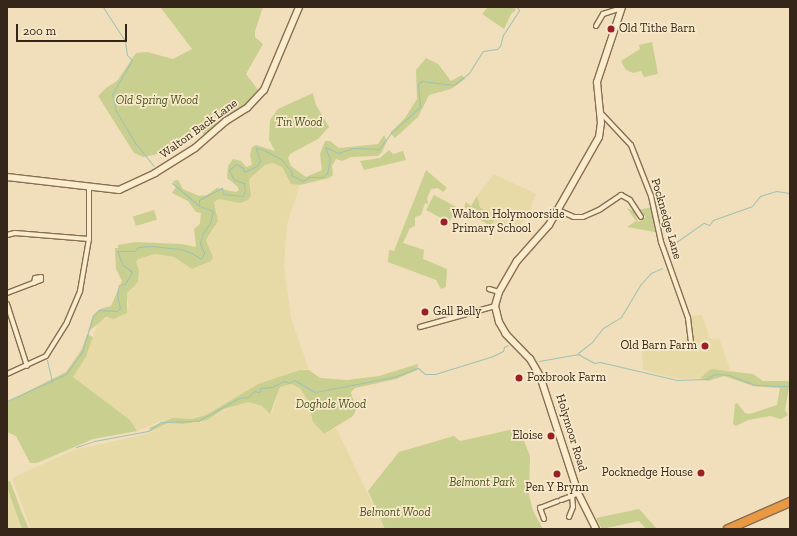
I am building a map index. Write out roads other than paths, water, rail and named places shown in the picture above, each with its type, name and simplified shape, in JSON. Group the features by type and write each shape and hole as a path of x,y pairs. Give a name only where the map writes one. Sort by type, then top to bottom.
{"highway":[{"path":"728,529 790,502"}],"street":[{"name":"Walton Back Lane","path":"7,177 119,190 154,173 195,148 226,121 247,108 264,90 299,7"},
{"path":"596,26 603,14 622,8"},
{"path":"420,328 495,306 499,292 517,261 558,210 599,138 600,112 598,82 622,8"},
{"name":"Pocknedge Lane","path":"600,112 631,145 651,196 661,242 688,318 691,344"},
{"path":"7,374 46,356 67,322 80,291 89,239 89,186"},
{"path":"558,210 574,217 583,217 600,210 621,195 630,200 640,217"},
{"path":"7,235 15,233 89,239"},
{"path":"7,293 34,283"},
{"path":"489,289 499,292"},
{"path":"7,304 27,366"},
{"name":"Holymoor Road","path":"495,306 499,322 506,334 530,359 540,376 578,493 596,529"},
{"path":"544,519 540,508 578,493"},
{"path":"569,517 573,507 572,496"}],"waterway":[{"path":"103,7 125,41 127,55 132,60 112,94 116,111 136,144 154,166"},
{"path":"7,401 66,374 82,352 93,316 99,310 117,311 120,308 117,295 119,285 125,284 132,272 123,265 117,251 135,251 138,247 151,246 180,249 190,252 201,259 204,253 200,243 203,233 210,223 213,211 199,206 199,200 222,188 223,194 243,196 245,190 244,183 234,180 229,170 236,164 243,168 244,172 257,166 260,161 256,148 262,149 281,159 292,172 291,175 303,181 309,177 323,177 327,173 330,159 325,147 338,153 353,148 379,149 392,132 420,107 418,84 422,81 454,85 469,73 483,51 497,49 500,46 503,35 519,10 517,7"},
{"path":"172,183 199,206"},
{"path":"672,245 704,223 709,225 713,220 752,206 760,196 776,191 790,193"},
{"path":"578,353 592,342 603,328 621,317 641,284 651,273 662,268"},
{"path":"76,447 94,441 148,431 161,422 198,421 239,398 248,397 254,391 259,392 261,388 272,387 284,381 289,383 294,380 315,392 394,377 418,368 425,374 435,374 493,356 503,351 504,347 508,345"},
{"path":"539,361 578,354 594,363 600,362 677,380 706,379 715,374 729,375 755,385 790,386"},
{"path":"47,360 52,381"}],"place":[{"name":"Old Tithe Barn","path":"611,29"},
{"name":"Walton Holymoorside Primary School","path":"444,222"},
{"name":"Gall Belly","path":"425,312"},
{"name":"Old Barn Farm","path":"705,346"},
{"name":"Foxbrook Farm","path":"519,378"},
{"name":"Eloise","path":"551,436"},
{"name":"Pocknedge House","path":"701,473"},
{"name":"Pen Y Brynn","path":"557,474"}],"park label":[{"name":"Old Spring Wood","path":"157,101"},
{"name":"Tin Wood","path":"299,123"},
{"name":"Doghole Wood","path":"331,405"},
{"name":"Belmont Park","path":"482,483"},
{"name":"Belmont Wood","path":"395,513"}]}
